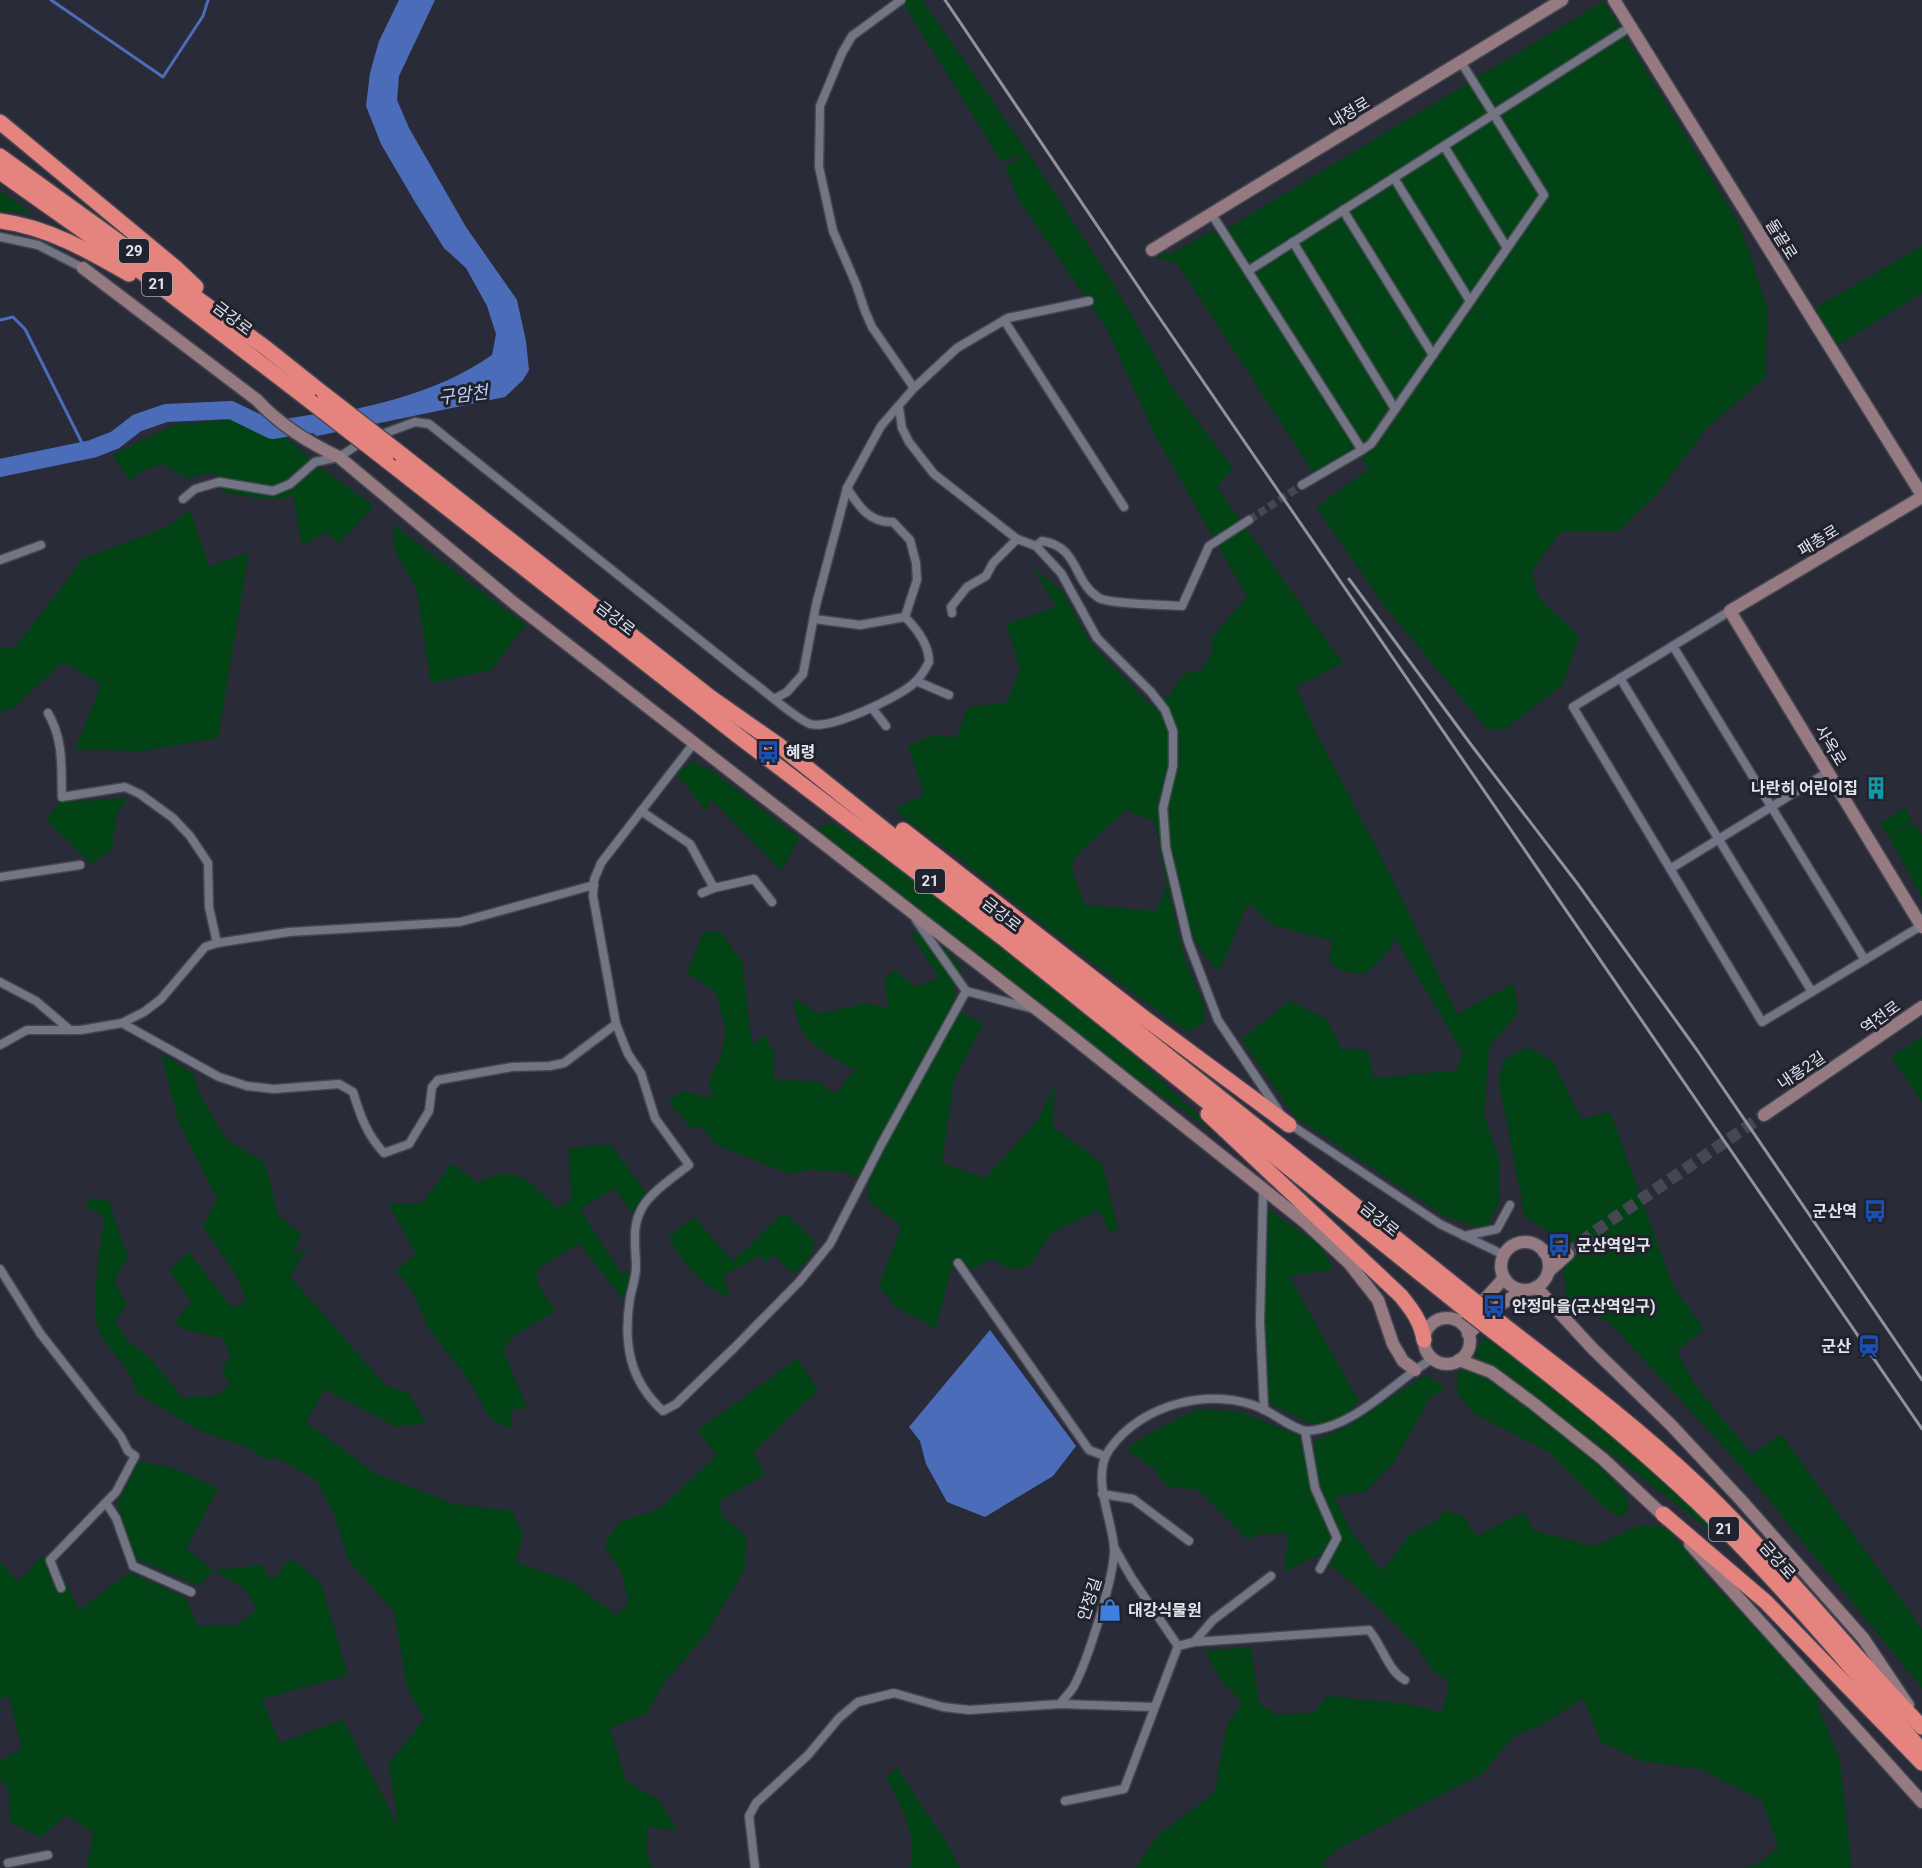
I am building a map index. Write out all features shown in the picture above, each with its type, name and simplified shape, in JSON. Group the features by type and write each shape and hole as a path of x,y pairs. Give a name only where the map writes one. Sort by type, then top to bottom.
{"highway":[{"path":"0,123 168,261 262,354"},
{"name":"금강로","path":"0,156 262,354 310,401 710,714 943,891 1467,1312 1502,1331 1636,1429 1697,1484 1750,1538 1922,1726"},
{"name":"금강로","path":"0,172 262,354 325,395 710,697 780,746 1467,1312"},
{"path":"0,221 17,223 63,239 165,295 262,354"},
{"path":"780,746 826,771 1143,1017 1289,1125"},
{"path":"1122,1034 1401,1296 1416,1314 1424,1340"},
{"name":"금강로","path":"1502,1331 1696,1502 1789,1600 1922,1751"},
{"path":"1663,1514 1732,1570 1774,1609 1922,1763"}],"street":[{"path":"900,0 852,36 842,53 820,106 819,167 833,231 865,311 872,327 914,388"},
{"name":"내정로","path":"1152,250 1562,0"},
{"name":"돌끝로","path":"1614,0 1922,496"},
{"path":"1248,271 1630,27"},
{"path":"1302,485 1371,444 1544,195 1461,62"},
{"path":"1444,146 1507,248"},
{"path":"1394,178 1470,301"},
{"path":"1343,210 1432,355"},
{"path":"1210,213 1362,450"},
{"path":"0,237 38,245 83,268 314,446 339,457 514,603 909,909 1263,1192 1306,1223 1349,1263 1378,1300 1393,1344 1403,1361 1415,1370"},
{"path":"1293,242 1395,409"},
{"path":"776,698 787,692 803,674 814,619 847,488 881,426 914,388 957,348 1004,320 1089,301"},
{"path":"1004,320 1124,507"},
{"path":"899,408 902,428 909,442 934,474 1017,538 1036,546 1061,573 1097,638 1151,692 1165,710 1173,730 1173,766 1163,808 1166,848 1188,941 1218,1020 1258,1084 1289,1125 1440,1224 1504,1255"},
{"path":"183,499 195,489 219,482 273,491 290,484 315,462 339,457 367,439 415,422 429,424 797,717 812,724 841,720 857,711 872,708 916,681 929,662 929,654 915,626 905,617"},
{"path":"847,488 871,518 880,522 893,522 910,540 917,580 905,617"},
{"name":"패총로","path":"1730,611 1922,496"},
{"path":"1036,546 1042,541 1066,551 1084,584 1101,600 1182,606 1209,546 1249,520"},
{"path":"952,613 951,607 967,587 986,576 993,563 1017,538"},
{"path":"0,560 41,545"},
{"path":"1730,611 1573,707 1762,1022 1922,926"},
{"name":"사옥로","path":"1730,611 1922,926"},
{"path":"814,619 860,625 905,617"},
{"path":"1674,646 1865,960"},
{"path":"1620,678 1812,992"},
{"path":"916,681 949,695"},
{"path":"872,708 886,726"},
{"path":"48,713 55,725 63,751 62,797 125,787 140,794 173,818 190,836 208,863 208,907 217,943"},
{"path":"694,743 601,863 593,896 616,1024 628,1054 641,1073 655,1118 688,1165 642,1207 634,1238 637,1269 628,1317 631,1358 635,1375 647,1396 663,1411 676,1404 743,1339 799,1282 830,1244 882,1143 966,991"},
{"path":"1670,869 1828,772"},
{"path":"641,811 690,844 714,888"},
{"path":"0,876 80,865"},
{"path":"702,893 754,879 771,902"},
{"path":"0,1045 27,1030 70,1030 122,1023 144,1012 161,999 205,947 217,943 289,932 460,922 594,885"},
{"path":"909,909 966,991 1039,1011"},
{"path":"0,982 36,1001 70,1030"},
{"name":"역전로","path":"1856,1054 1922,1007"},
{"path":"122,1023 219,1077 247,1086 274,1089 339,1084 353,1092 363,1122 374,1142 384,1153 409,1144 429,1111 432,1087 438,1080 512,1067 550,1066 564,1063 616,1024"},
{"name":"내흥2길","path":"1764,1115 1856,1054"},
{"path":"1263,1192 1260,1322 1264,1410"},
{"path":"1464,1236 1497,1229 1510,1204"},
{"path":"1468,1334 1497,1307 1523,1290 1536,1287 1544,1281 1565,1250 1544,1252 1531,1243 1523,1242 1516,1244 1504,1255 1501,1262 1504,1278 1509,1284 1523,1290"},
{"path":"1544,1252 1549,1271"},
{"path":"958,1263 1089,1450 1105,1456 1130,1427 1159,1411 1203,1398 1246,1402 1305,1431 1341,1423 1432,1359"},
{"path":"0,1269 40,1333 121,1437 128,1451 135,1456 116,1492 50,1560 61,1588"},
{"path":"1504,1278 1496,1289 1467,1312 1436,1321 1426,1332 1424,1340 1427,1354 1432,1359 1446,1364 1460,1360 1491,1372 1603,1459 1663,1514 1922,1802"},
{"path":"1536,1287 1592,1348 1671,1425 1740,1499 1863,1638 1922,1726"},
{"path":"1460,1360 1468,1348 1467,1312"},
{"path":"1305,1431 1315,1488 1337,1538 1320,1569"},
{"name":"안정길","path":"1060,1704 1074,1686 1113,1573 1114,1547 1102,1494 1105,1456"},
{"path":"1102,1494 1133,1499 1189,1541"},
{"path":"106,1503 116,1518 133,1566 191,1592"},
{"path":"1114,1547 1131,1577 1179,1646"},
{"path":"1194,1642 1214,1620 1270,1576"},
{"path":"1179,1646 1194,1642 1369,1630 1378,1640 1396,1676 1405,1680"},
{"path":"1065,1802 1124,1789 1153,1707 1179,1646"},
{"path":"755,1868 749,1816 756,1803 808,1755 839,1718 858,1702 894,1693 943,1707 969,1710 1060,1704 1153,1707"},
{"path":"6,1865 48,1855"}],"green space":[{"path":"901,0 922,0 1028,152 1116,288 1174,390 1233,468 1217,487 1343,663 1296,687 1317,735 1387,868 1457,1014 1514,983 1518,1013 1489,1047 1484,1115 1499,1160 1500,1201 1486,1230 1444,1216 1295,1117 1241,1039 1290,1001 1327,1019 1342,1050 1367,1049 1374,1078 1457,1070 1463,1053 1395,938 1389,951 1365,974 1344,972 1329,962 1332,941 1273,925 1248,903 1219,972 1201,951 1168,889 1185,959 1203,1002 1205,1021 1187,1032 1048,929 921,831 895,808 924,795 908,745 938,734 956,738 968,707 1007,702 1020,670 1006,624 1056,607 1034,568 1063,592 1091,644 1151,706 1168,697 1184,673 1201,671 1214,650 1210,640 1247,597 1155,435 1106,328 1018,199 1005,167 1025,154 1001,161","holes":["1126,810 1154,821 1167,886 1156,911 1085,905 1072,870 1075,857"]},
{"path":"1604,1 1737,220 1767,309 1766,376 1706,429 1657,494 1619,531 1562,531 1532,570 1538,597 1579,636 1563,685 1505,729 1487,729 1386,608 1316,507 1369,469 1352,443 1352,450 1314,474 1177,263 1155,257 1162,252 1171,254 1211,231 1218,234"},
{"path":"0,191 32,213 0,211"},
{"path":"1922,246 1922,293 1838,345 1815,308"},
{"path":"233,419 269,436 286,437 325,471 374,506 339,543 326,532 302,546 293,495 278,500 223,493 214,473 186,478 164,464 144,470 129,480 112,455 173,425"},
{"path":"190,510 209,567 249,552 218,738 142,751 75,749 101,684 63,662 12,709 0,712 0,647 14,648 84,558 167,527"},
{"path":"393,525 526,625 491,670 431,683 416,587 395,552"},
{"path":"693,761 715,773 799,838 782,871 711,799 706,811 676,773"},
{"path":"128,798 117,813 112,850 91,864 46,820 59,802"},
{"path":"1905,808 1913,821 1888,836 1880,823"},
{"path":"831,822 925,887 1105,1028 1221,1137 1118,1065 816,830"},
{"path":"1909,825 1914,825 1922,834 1922,898 1889,837"},
{"path":"908,929 945,948 962,968 954,991 963,1013 983,1024 954,1080 942,1163 985,1178 1038,1120 1055,1085 1053,1127 1102,1163 1118,1229 1109,1232 1099,1210 1051,1233 1031,1265 1013,1270 992,1259 969,1270 954,1258 936,1329 895,1306 879,1286 901,1226 867,1200 869,1181 843,1172 811,1170 790,1174 717,1145 701,1127 691,1128 668,1101 682,1091 712,1098 709,1079 721,1057 726,1032 716,993 687,972 704,931 719,931 742,961 752,1044 764,1035 775,1054 773,1080 817,1081 835,1094 855,1070 821,1050 805,1035 799,1025 794,997 817,1014 867,1003 888,1008 884,979 894,970 916,987 939,977"},
{"path":"1922,1037 1922,1102 1891,1057"},
{"path":"1529,1047 1553,1062 1581,1119 1610,1112 1673,1286 1704,1329 1677,1351 1694,1384 1752,1455 1781,1434 1922,1629 1922,1688 1740,1465 1610,1323 1567,1300 1559,1237 1525,1217 1498,1079 1505,1059"},
{"path":"161,1053 194,1074 200,1095 226,1139 265,1163 278,1215 301,1234 294,1255 308,1247 290,1276 386,1386 408,1392 426,1423 396,1427 325,1389 306,1422 376,1474 455,1504 512,1511 523,1534 516,1562 570,1581 617,1615 628,1603 622,1573 604,1546 619,1522 659,1509 717,1455 697,1431 798,1358 818,1390 753,1452 765,1474 720,1501 721,1515 747,1537 744,1571 706,1634 665,1682 646,1714 610,1728 626,1781 659,1800 678,1831 648,1827 646,1854 653,1868 87,1868 93,1833 66,1815 41,1837 10,1822 10,1797 4,1781 0,1782 0,1761 22,1748 9,1696 0,1699 0,1561 18,1582 43,1555 57,1563 79,1610 129,1572 186,1598 197,1625 237,1625 257,1609 244,1588 214,1570 262,1565 272,1581 291,1558 321,1583 348,1675 262,1699 280,1743 343,1719 399,1828 388,1764 424,1719 407,1686 394,1611 348,1560 334,1514 316,1480 278,1458 265,1459 249,1448 198,1430 135,1392 129,1373 99,1330 96,1320 95,1296 104,1217 85,1206 93,1197 109,1201 128,1258 114,1280 127,1304 115,1321 125,1338 150,1358 182,1397 217,1396 231,1384 221,1370 230,1355 223,1338 189,1331 174,1323 191,1302 169,1270 189,1252 232,1308 247,1300 236,1276 203,1226 217,1199 178,1121"},
{"path":"610,1144 646,1192 634,1216 615,1188 580,1209 622,1274 633,1268 624,1301 579,1243 537,1270 537,1282 555,1311 515,1335 503,1349 527,1408 511,1410 511,1429 490,1418 470,1382 428,1328 415,1296 396,1270 416,1254 388,1204 422,1203 452,1163 478,1183 492,1177 513,1174 530,1183 558,1209 571,1199 569,1148"},
{"path":"1266,1208 1319,1244 1334,1269 1289,1276 1359,1402 1341,1418 1314,1425 1268,1403 1264,1283"},
{"path":"785,1213 815,1241 811,1256 794,1274 775,1256 765,1262 761,1255 723,1276 730,1297 709,1287 701,1280 686,1264 668,1236 695,1217 732,1261"},
{"path":"1484,1337 1572,1400 1700,1514 1713,1533 1613,1455 1474,1355"},
{"path":"1471,1369 1507,1391 1606,1472 1626,1495 1629,1509 1620,1517 1605,1508 1549,1452 1473,1413 1458,1394 1457,1372"},
{"path":"1425,1375 1446,1388 1430,1397 1394,1462 1365,1492 1334,1497 1353,1534 1382,1571 1409,1535 1438,1520 1445,1510 1463,1516 1477,1536 1523,1512 1535,1531 1595,1546 1639,1525 1667,1527 1704,1574 1817,1692 1817,1703 1840,1761 1852,1868 1744,1868 1760,1863 1778,1846 1762,1801 1701,1769 1641,1761 1601,1742 1583,1698 1543,1724 1513,1737 1483,1773 1337,1849 1321,1863 1329,1868 1136,1868 1157,1836 1215,1792 1226,1727 1242,1702 1222,1682 1205,1651 1251,1647 1259,1703 1278,1715 1315,1712 1327,1696 1402,1703 1442,1712 1450,1682 1431,1668 1413,1643 1379,1608 1318,1555 1284,1572 1288,1534 1260,1534 1247,1539 1198,1490 1167,1486 1154,1469 1127,1449 1148,1434 1197,1409 1241,1412 1298,1435 1312,1457 1315,1441 1348,1426"},
{"path":"139,1461 177,1469 218,1489 186,1549 214,1570 198,1586 133,1557 117,1503"},
{"path":"897,1768 947,1843 960,1868 910,1868 912,1855 910,1831 886,1777"}],"water":[{"path":"399,0 435,0 399,76 397,100 409,128 466,227 517,300 526,341 529,370 523,380 505,397 317,436 293,420 371,406 422,391 446,381 492,355 496,334 487,306 466,268 444,248 415,202 381,144 366,106 370,73 379,41"},
{"path":"990,1330 1076,1446 1053,1476 985,1517 947,1502 926,1464 920,1441 909,1427"}],"waterway":[{"path":"51,0 163,77 203,16 208,0"},
{"path":"0,320 13,317 25,329 86,451"},
{"name":"구암천","path":"0,468 92,449 115,440 137,423 166,413 231,410 272,430 324,422"}],"tunnel":[{"path":"1249,520 1302,485"},
{"path":"1568,1254 1591,1234 1764,1115"}],"railway":[{"path":"945,0 1150,304 1922,1429"},
{"path":"1349,579 1472,746 1577,883 1697,1050 1922,1380"}],"place":[{"name":"혜령","path":"768,752"},
{"name":"나란히 어린이집","path":"1876,788"},
{"name":"군산역","path":"1875,1211"},
{"name":"군산역입구","path":"1559,1245"},
{"name":"안정마을(군산역입구)","path":"1494,1306"},
{"name":"군산","path":"1869,1346"},
{"name":"대강식물원","path":"1110,1610"}]}
